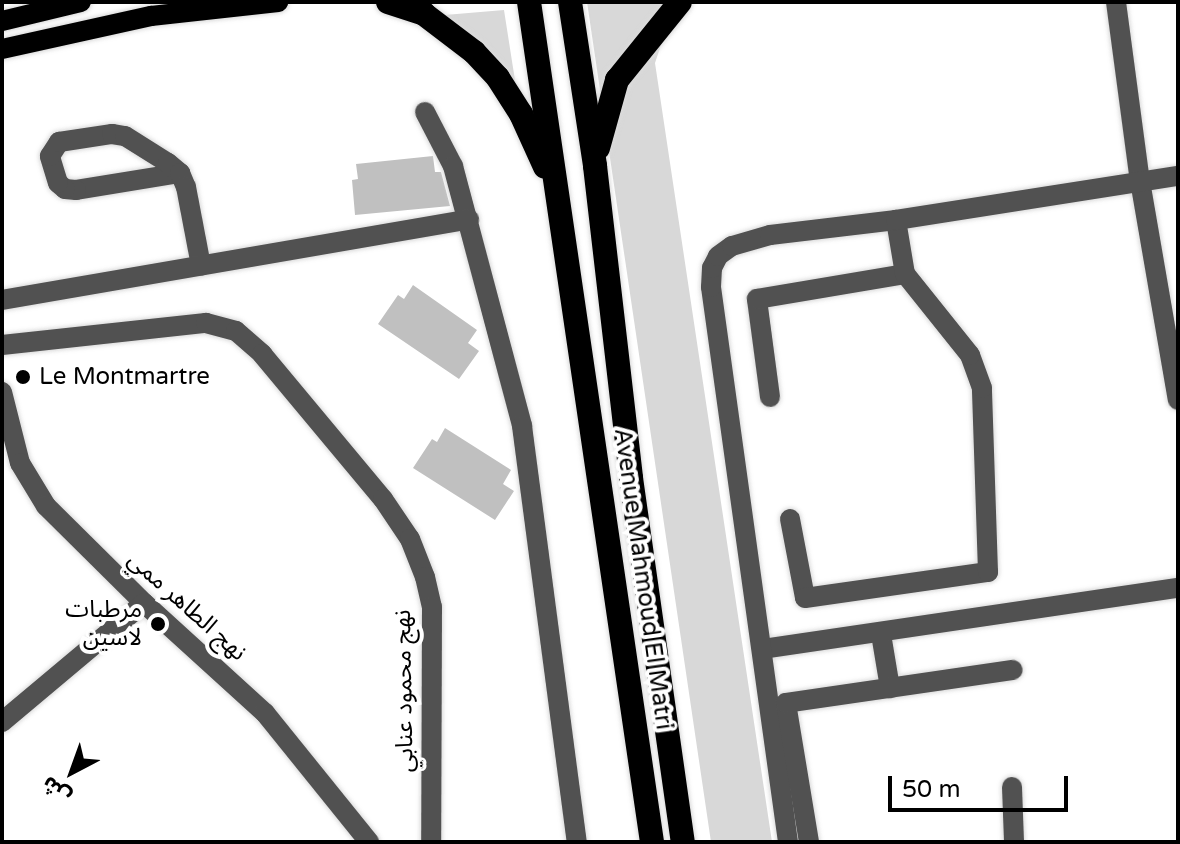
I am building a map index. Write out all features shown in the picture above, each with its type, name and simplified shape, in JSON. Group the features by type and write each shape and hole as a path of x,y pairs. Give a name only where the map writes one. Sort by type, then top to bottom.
{"highway":[{"path":"388,2 424,14 443,25 490,69 521,114 555,189"},
{"name":"Avenue Mahmoud El Matri","path":"529,2 652,842"},
{"name":"Avenue Mahmoud El Matri","path":"570,2 595,166 645,570 683,842"},
{"path":"595,166 605,112 617,80 680,2"}],"main road":[{"path":"2,21 81,2"},
{"path":"2,49 151,16 278,2"}],"street":[{"path":"1116,2 1140,181 1178,400"},
{"path":"425,112 453,166 522,426 577,842"},
{"path":"180,173 76,190 65,189 58,183 50,156 59,142 112,134 125,136 180,173 201,266"},
{"path":"788,842 711,287 712,268 718,256 749,239 896,220 1178,176"},
{"path":"2,300 469,219"},
{"path":"790,519 805,598 988,572 982,388 970,355 905,274 896,220"},
{"path":"770,397 757,299 905,274"},
{"name":"نهج محمود عنابي","path":"2,345 206,323 236,331 262,354 383,499 410,539 425,577 432,607 431,842"},
{"name":"نهج الطاهر ممي","path":"2,392 20,463 46,506 144,603 265,713 369,842"},
{"path":"763,649 1178,588"},
{"path":"2,722 144,603"},
{"path":"881,634 890,688"},
{"path":"809,842 786,703 1013,670"},
{"path":"1012,787 1014,842"}],"shaded area":[{"path":"587,2 675,2 655,63 772,842 711,842"},
{"path":"504,10 516,87 433,16"}],"building":[{"path":"433,156 435,172 441,172 450,206 355,215 352,180 358,179 356,164"},
{"path":"413,285 477,330 468,343 479,351 459,379 378,324 398,295 404,299"},
{"path":"445,428 511,470 503,484 514,491 495,520 413,468 432,439 437,442"}],"place":[{"name":"Le Montmartre","path":"23,377"},
{"name":"مرطبات لاسين","path":"158,624"}]}
